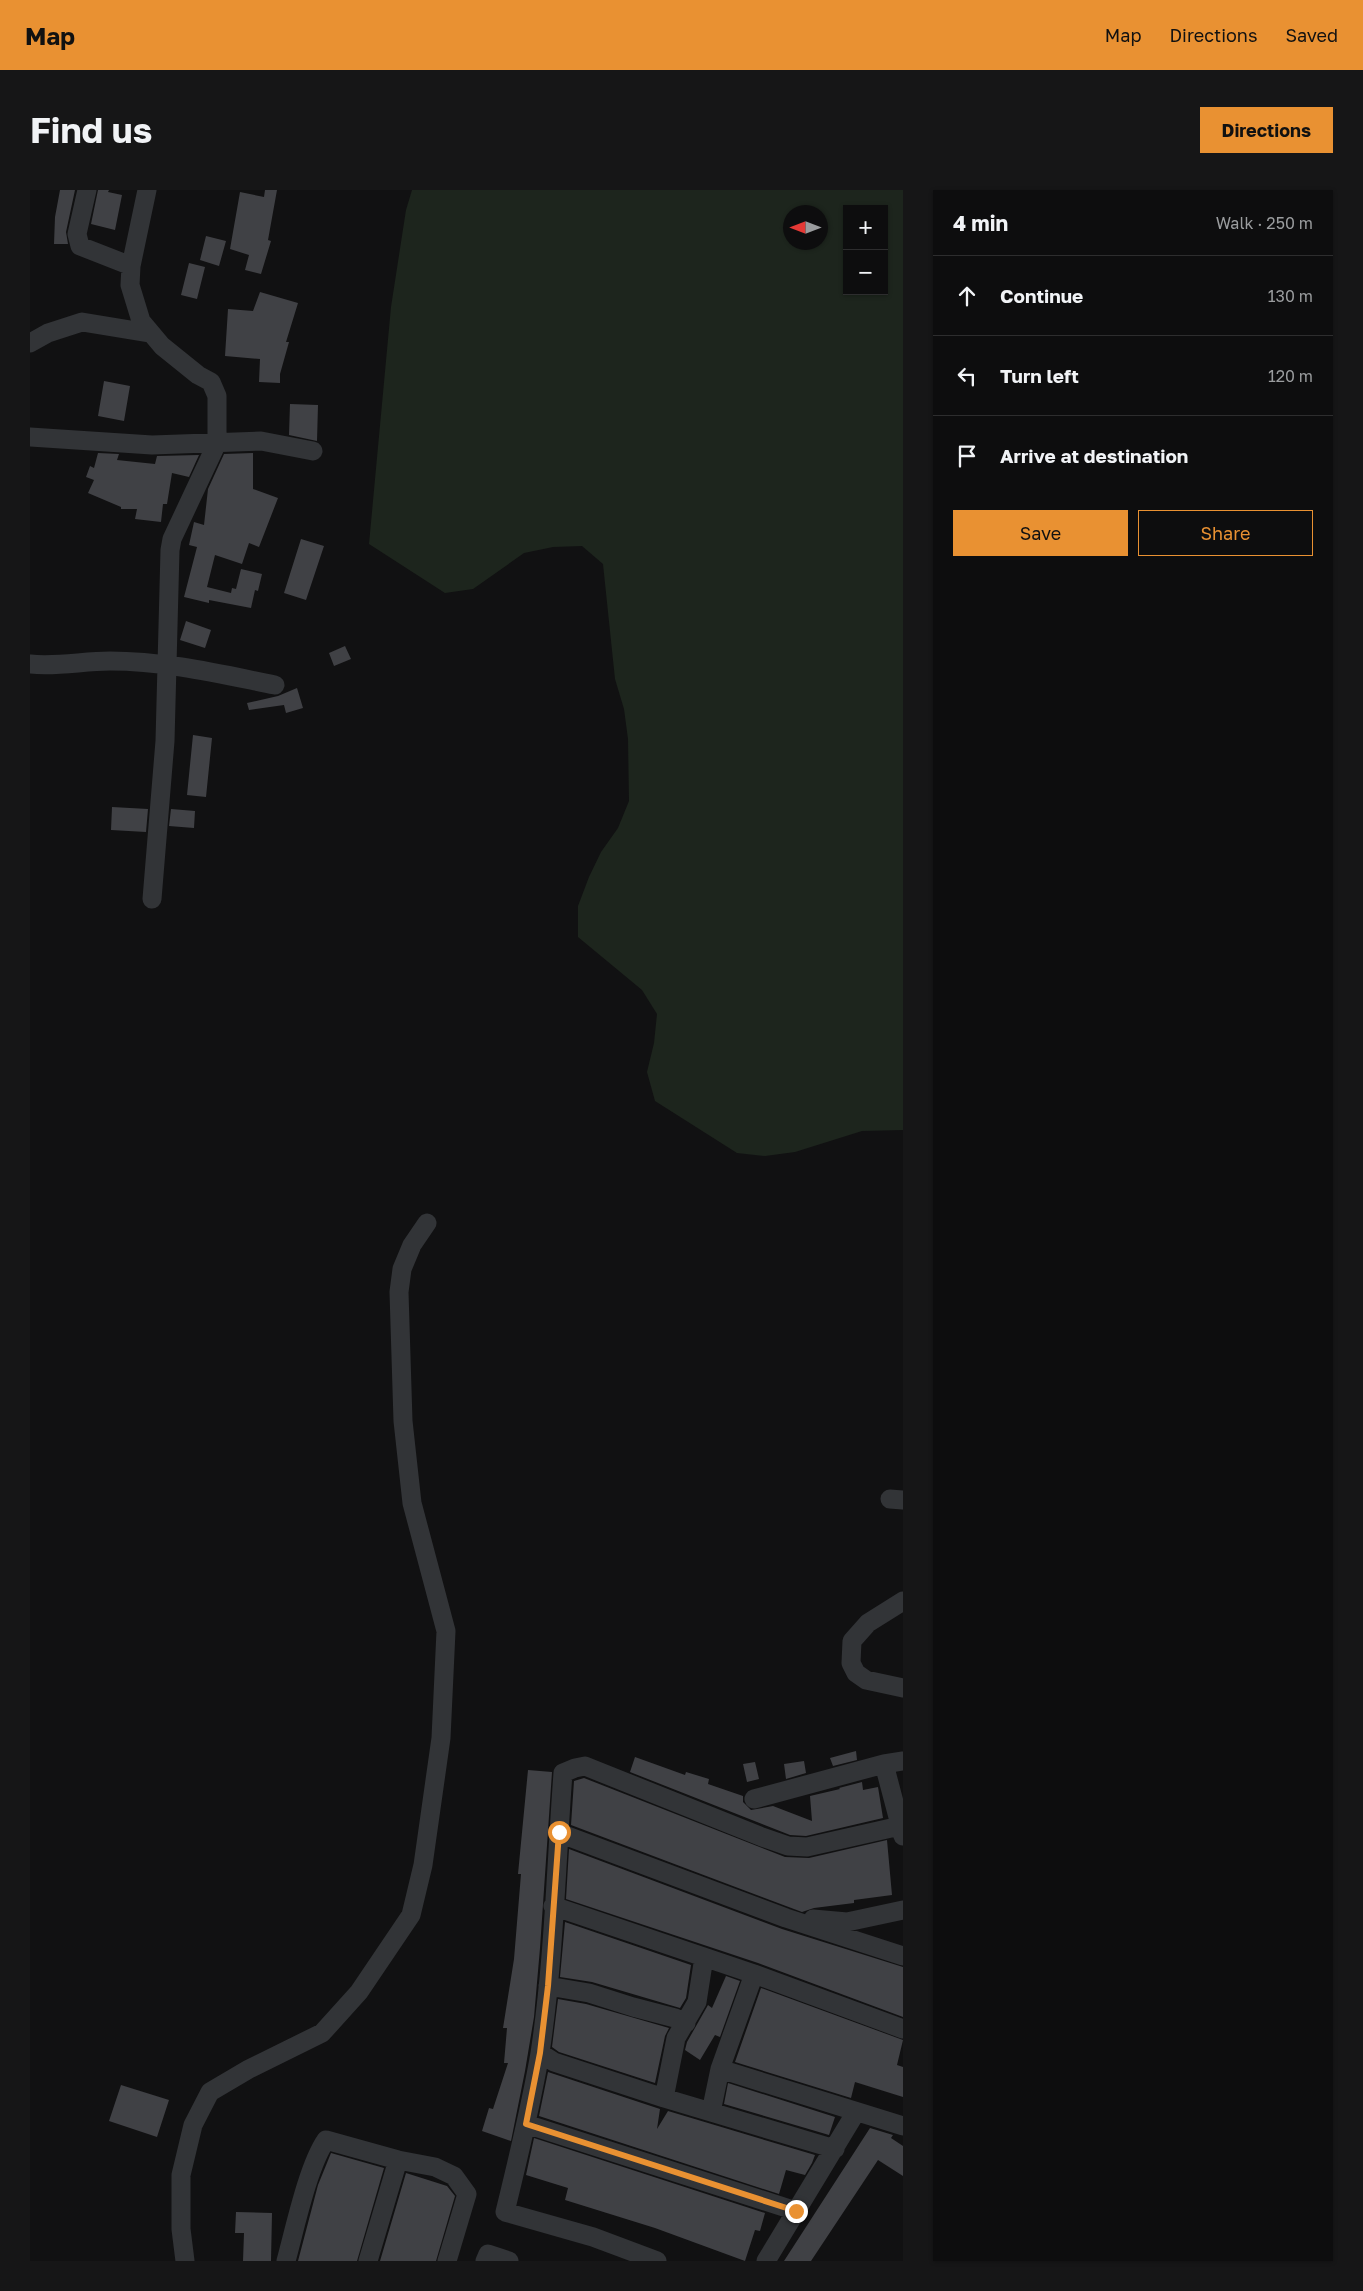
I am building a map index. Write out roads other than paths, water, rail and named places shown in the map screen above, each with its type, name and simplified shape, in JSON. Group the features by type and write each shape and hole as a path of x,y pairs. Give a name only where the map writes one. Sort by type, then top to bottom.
{"street":[{"path":"87,190 77,234 80,246 131,266"},
{"path":"147,190 131,266 130,284 141,321 149,333 198,375 211,382 217,396 217,443 172,539 170,550 165,741 152,899"},
{"path":"30,343 48,333 82,322 149,333"},
{"path":"30,437 152,445 261,441 313,451"},
{"path":"30,664 109,661 167,664 275,685"},
{"path":"185,2261 181,2229 181,2175 193,2125 210,2092 249,2069 322,2033 359,1992 411,1915 423,1865 441,1738 446,1631 412,1504 403,1421 399,1292 402,1269 412,1244 427,1223"},
{"path":"903,1601 868,1623 852,1641 851,1663 856,1673 866,1680 903,1688"},
{"path":"754,1799 884,1764 903,1761"},
{"path":"657,2261 593,2237 505,2212 526,2124 540,2053 548,1986 563,1773 585,1766 762,1838 788,1846 807,1847 902,1831 884,1764"},
{"path":"559,1832 786,1918 903,1956"},
{"path":"553,1906 754,1974 903,2029"},
{"path":"786,1918 847,1922 903,1910"},
{"path":"664,2098 676,2038 697,2002 704,1957"},
{"path":"711,2112 720,2069 754,1974"},
{"path":"548,1986 590,1993 686,2023"},
{"path":"540,2053 554,2062 664,2098 834,2149"},
{"path":"720,2069 903,2126"},
{"path":"766,2261 856,2112"},
{"path":"526,2124 796,2211"},
{"path":"286,2261 311,2174 326,2140 398,2160 434,2167 454,2176 467,2194 448,2261"},
{"path":"368,2261 398,2160"},
{"path":"485,2261 488,2254 510,2261"}]}
